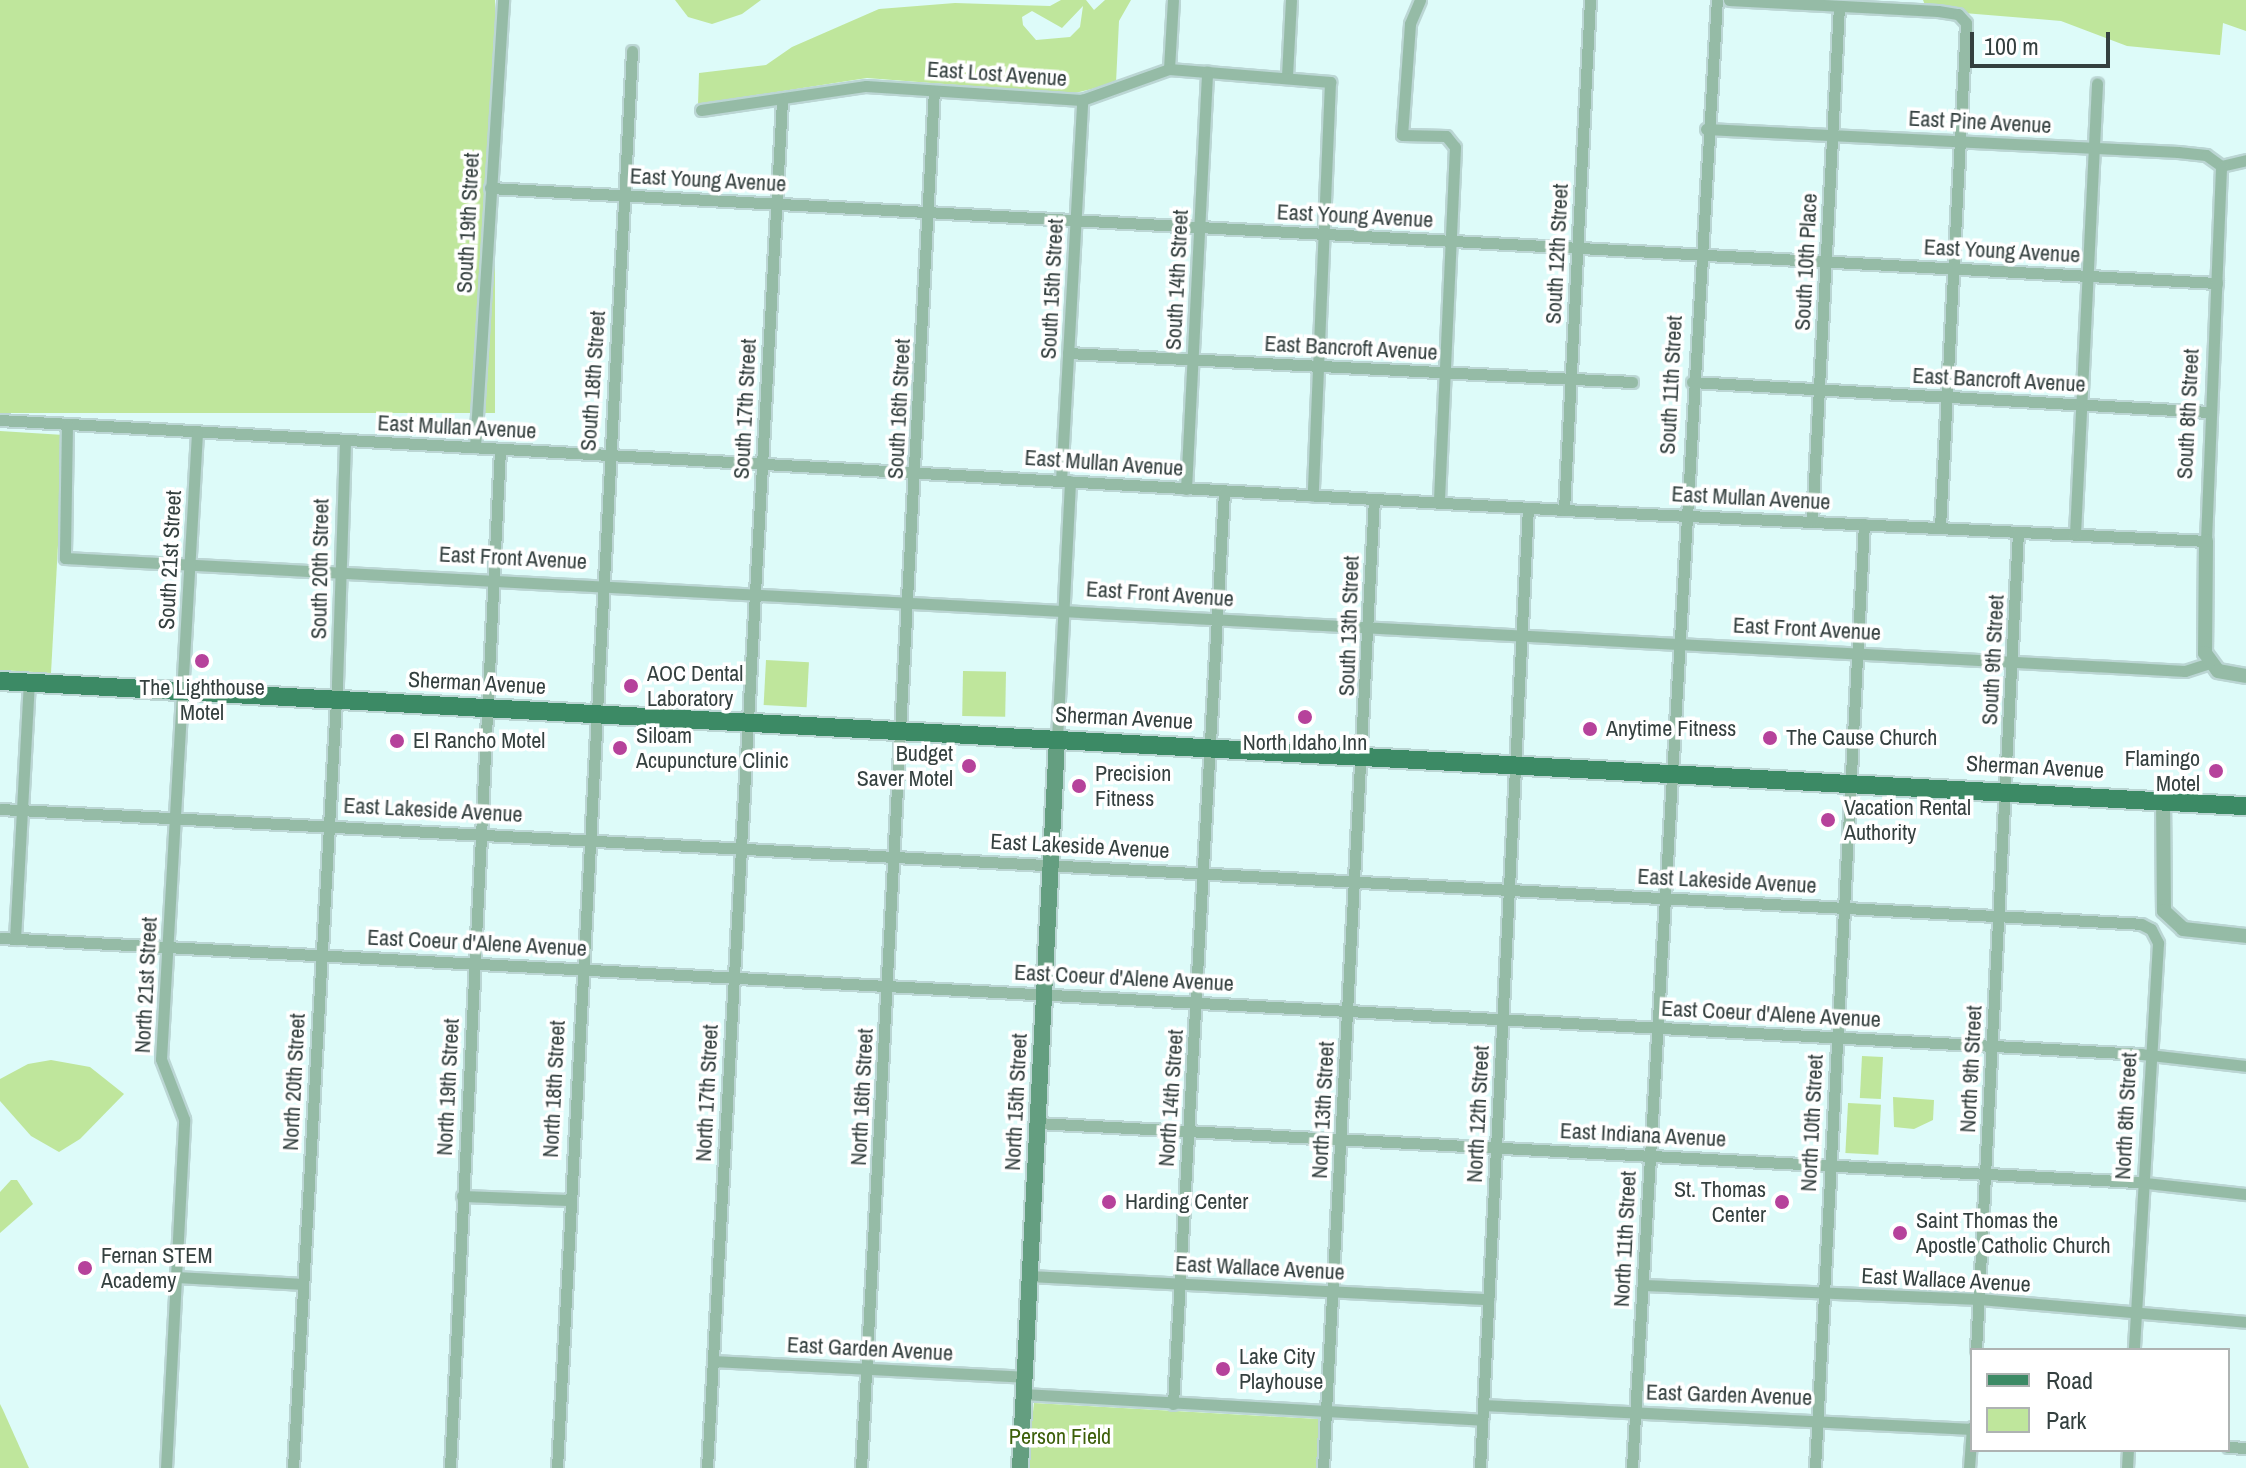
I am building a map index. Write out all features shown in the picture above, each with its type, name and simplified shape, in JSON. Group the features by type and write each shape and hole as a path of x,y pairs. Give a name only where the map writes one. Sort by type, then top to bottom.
{"main road":[{"name":"Sherman Avenue","path":"0,681 2006,789 2246,806"},
{"name":"North 15th Street","path":"1020,1468 1057,739"}],"street":[{"name":"South 19th Street","path":"475,447 503,0"},
{"path":"1169,69 1173,0"},
{"path":"1287,76 1291,0"},
{"path":"1420,0 1410,24 1402,135 1446,136 1455,147 1439,503"},
{"name":"South 12th Street","path":"1564,510 1590,0"},
{"name":"South 11th Street","path":"1673,772 1684,514 1706,129 1717,0"},
{"path":"1729,0 1839,6 1925,5 1963,18 1967,32 1940,528"},
{"name":"South 10th Place","path":"1812,521 1839,6"},
{"name":"South 18th Street","path":"596,713 632,51"},
{"name":"East Lost Avenue","path":"701,110 759,98 782,99 866,86 1082,100 1169,69 1328,81 1332,89 1326,234"},
{"name":"South 14th Street","path":"1186,489 1207,72"},
{"path":"2075,534 2097,84"},
{"name":"South 16th Street","path":"902,729 934,91"},
{"name":"South 17th Street","path":"748,721 782,99"},
{"name":"South 15th Street","path":"1057,739 1068,353 1082,100"},
{"name":"East Pine Avenue","path":"1706,129 1833,133 2206,155 2221,166"},
{"path":"2221,166 2246,160"},
{"name":"South 8th Street","path":"2210,663 2204,648 2206,541 2221,166"},
{"name":"East Young Avenue","path":"490,188 2217,283"},
{"path":"1313,496 1326,234"},
{"name":"East Bancroft Avenue","path":"1068,353 1632,382"},
{"name":"East Bancroft Avenue","path":"1692,382 2209,412"},
{"name":"East Mullan Avenue","path":"0,420 1564,510 2206,541"},
{"name":"East Front Avenue","path":"67,424 65,558 603,584 2185,671 2210,663"},
{"name":"South 21st Street","path":"182,690 197,432"},
{"name":"South 20th Street","path":"336,698 345,440"},
{"path":"490,708 500,449"},
{"path":"1211,746 1224,491"},
{"name":"South 13th Street","path":"1364,754 1374,499"},
{"path":"1518,762 1528,508"},
{"name":"North 10th Street","path":"1815,1468 1829,1165 1854,781 1864,524"},
{"name":"South 9th Street","path":"2006,789 2018,532"},
{"path":"2210,663 2225,674 2246,676"},
{"path":"15,939 29,683"},
{"name":"North 21st Street","path":"166,1468 184,1119 162,1072 182,690"},
{"name":"North 20th Street","path":"293,1468 336,698"},
{"name":"North 19th Street","path":"450,1468 474,963 490,708"},
{"name":"North 18th Street","path":"557,1468 568,1200 596,713"},
{"name":"North 17th Street","path":"707,1468 748,721"},
{"name":"North 16th Street","path":"861,1468 902,729"},
{"name":"North 14th Street","path":"1173,1404 1211,746"},
{"name":"North 13th Street","path":"1323,1468 1364,754"},
{"name":"North 12th Street","path":"1480,1468 1518,762"},
{"name":"North 11th Street","path":"1632,1468 1673,772"},
{"name":"North 9th Street","path":"1976,1348 2006,789"},
{"path":"2163,798 2161,896 2171,921 2195,931 2246,936"},
{"name":"East Lakeside Avenue","path":"0,809 2141,924 2154,933"},
{"name":"North 8th Street","path":"2134,1348 2151,1056 2154,933"},
{"name":"East Coeur d'Alene Avenue","path":"0,938 1993,1045 2246,1066"},
{"name":"East Indiana Avenue","path":"1037,1123 1985,1174 2246,1194"},
{"path":"462,1196 568,1200"},
{"name":"East Wallace Avenue","path":"1029,1276 1488,1299"},
{"path":"177,1277 303,1284"},
{"name":"East Wallace Avenue","path":"1644,1285 1979,1299 2246,1322"},
{"name":"East Garden Avenue","path":"713,1361 867,1369 1173,1404 1482,1420"},
{"name":"East Garden Avenue","path":"1483,1405 1970,1428"}],"green space":[{"path":"0,0 495,0 495,413 0,413"},
{"path":"675,0 761,0 742,14 712,24 688,17"},
{"path":"1061,0 1086,0 1094,10 1105,0 1131,0 1119,21 1116,83 1071,94 867,78 698,104 699,73 766,65 792,47 879,9 955,3 1050,6","holes":["1083,6 1080,27 1070,37 1036,40 1023,25 1022,17 1032,11 1062,28"]},
{"path":"1923,0 2246,0 2246,31 2223,23 2220,55 2127,46 2061,21 1927,10"},
{"path":"0,431 64,435 51,673 0,670"},
{"path":"766,660 809,662 807,707 764,705"},
{"path":"963,671 1006,672 1005,717 962,716"},
{"path":"1862,1056 1883,1057 1881,1099 1860,1098"},
{"path":"51,1060 90,1067 124,1094 80,1139 59,1152 31,1136 0,1101 0,1079 28,1064"},
{"path":"1893,1097 1934,1100 1933,1120 1914,1129 1894,1127"},
{"path":"1848,1103 1881,1105 1878,1155 1845,1153"},
{"path":"11,1180 17,1180 33,1204 0,1233 0,1192"},
{"name":"Person Field","path":"1034,1403 1318,1419 1319,1468 1027,1468"},
{"path":"0,1404 3,1410 29,1468 0,1468"}],"place":[{"name":"The Lighthouse Motel","path":"202,661"},
{"name":"AOC Dental Laboratory","path":"631,686"},
{"name":"North Idaho Inn","path":"1305,717"},
{"name":"Anytime Fitness","path":"1590,729"},
{"name":"The Cause Church","path":"1770,738"},
{"name":"El Rancho Motel","path":"397,741"},
{"name":"Siloam Acupuncture Clinic","path":"620,748"},
{"name":"Budget Saver Motel","path":"969,766"},
{"name":"Flamingo Motel","path":"2216,771"},
{"name":"Precision Fitness","path":"1079,786"},
{"name":"Vacation Rental Authority","path":"1828,820"},
{"name":"Harding Center","path":"1109,1202"},
{"name":"St. Thomas Center","path":"1782,1202"},
{"name":"Saint Thomas the Apostle Catholic Church","path":"1900,1233"},
{"name":"Fernan STEM Academy","path":"85,1268"},
{"name":"Lake City Playhouse","path":"1223,1369"}]}
